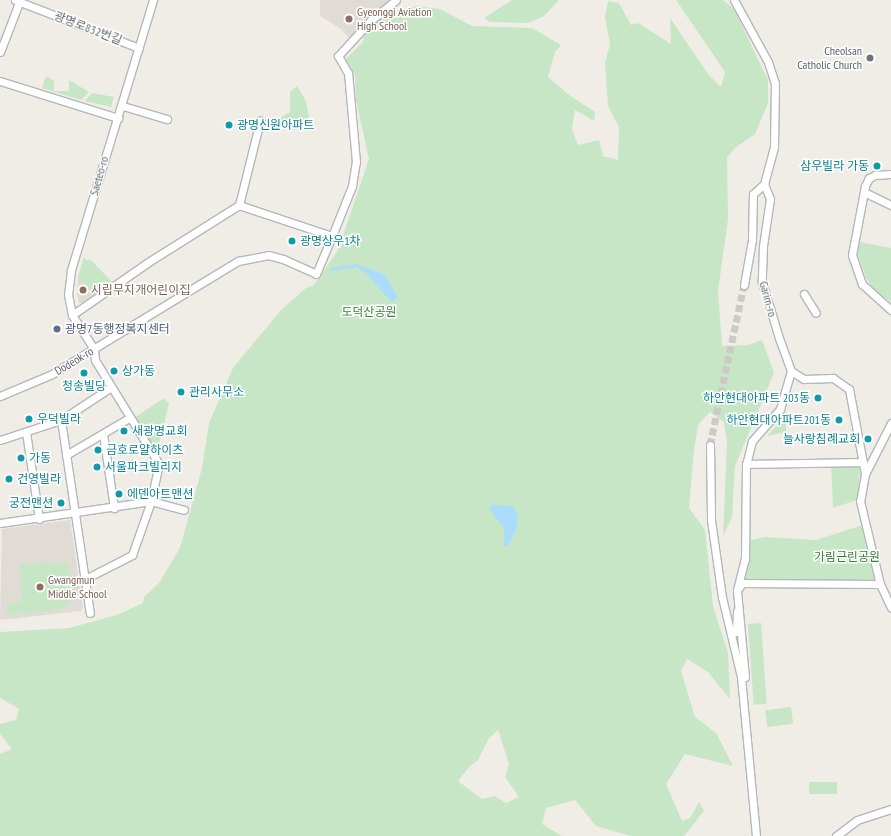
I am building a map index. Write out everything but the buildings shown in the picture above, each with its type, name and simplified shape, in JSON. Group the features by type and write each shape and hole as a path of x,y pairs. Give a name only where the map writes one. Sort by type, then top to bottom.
{"street":[{"name":"Saeteo-ro","path":"84,579 132,556 151,501 159,464 129,418 95,360 94,349 72,315 68,295 71,270 123,106 153,0"},
{"path":"239,205 332,236 352,186 356,162 348,73 338,56 370,21 396,0"},
{"path":"734,0 768,62 775,83 774,147 764,184"},
{"name":"광명로832번길","path":"18,1 139,48"},
{"path":"0,52 18,1"},
{"path":"0,81 118,118"},
{"path":"123,106 167,119"},
{"path":"72,315 147,263 239,205 260,121"},
{"path":"891,174 869,178 864,192 852,255 862,284 891,310"},
{"name":"Garim-ro","path":"744,285 752,240 753,194 764,184 770,199 763,246 762,282 791,371"},
{"path":"864,192 891,205"},
{"name":"Dodeok-ro","path":"0,396 52,374 238,261 268,256 283,259 316,274 332,236"},
{"path":"804,294 816,313"},
{"path":"731,634 736,632 737,590 745,559 746,464 752,441 780,410 785,397 791,371 804,379 832,378 850,389 864,462 865,474 860,501 880,584 891,608"},
{"path":"0,440 61,420 111,387"},
{"path":"66,455 129,418"},
{"path":"61,420 73,514 90,614"},
{"path":"865,474 891,423"},
{"path":"26,432 39,519"},
{"path":"102,434 114,508"},
{"path":"710,445 711,520 722,597 741,677 756,836"},
{"path":"746,464 864,462"},
{"path":"0,523 39,519 151,501 184,510"},
{"path":"744,701 745,672 737,590 742,583 880,584"},
{"path":"836,836 857,820 891,809"}],"shaded area":[{"name":"Gyeonggi Aviation High School","path":"320,0 396,0 349,38 341,29 320,16"},
{"name":"시립무지개어린이집","path":"78,277 95,295 82,303 79,303 77,293"},
{"name":"Gwangmun Middle School","path":"70,520 83,608 81,611 0,620 2,529"}],"green space":[{"path":"512,0 559,0 543,17 527,23 490,22 484,18"},
{"name":"도덕산공원","path":"676,0 723,0 734,9 768,80 768,103 755,134 735,148 727,158 728,219 718,291 722,346 748,345 762,340 774,373 735,466 732,517 723,536 727,442 724,422 710,412 698,425 694,450 689,508 705,530 713,606 728,653 730,699 708,672 687,659 681,671 695,717 716,733 733,766 685,754 666,784 682,821 690,818 699,802 704,811 684,836 631,836 596,826 575,800 546,808 542,824 562,836 0,836 0,754 12,749 0,734 0,724 16,720 19,709 0,698 0,632 69,628 117,615 143,603 144,597 159,583 180,548 202,468 209,423 233,368 281,310 306,288 314,285 338,250 369,159 356,100 355,75 346,59 363,42 365,30 385,13 390,19 415,6 440,9 472,26 532,28 561,45 555,52 548,77 569,95 595,112 594,121 575,110 572,129 578,145 599,140 603,156 618,160 619,127 608,106 605,63 610,44 605,17 608,1 619,3 631,25 638,23 671,44 670,18 708,74 721,87 725,72","holes":["498,730 509,764 505,777 519,797 506,803 495,796 482,799 458,781 469,767 478,760 489,738"]},
{"path":"46,76 54,81 54,91 69,91 69,80 89,92 81,100 42,88"},
{"path":"297,86 306,101 309,117 293,130 277,120 290,112 290,92"},
{"path":"92,93 114,97 111,107 85,101"},
{"path":"859,242 891,248 891,302 875,291 866,278 858,255"},
{"path":"84,257 87,261 90,259 112,282 95,295 78,277"},
{"path":"164,398 169,404 156,456 134,418"},
{"path":"786,415 786,432 767,436"},
{"path":"831,462 861,462 857,500 833,508"},
{"name":"가림근린공원","path":"866,524 880,584 742,583 744,542 764,537 816,540"},
{"path":"68,562 73,599 60,610 8,615 7,603 22,602 20,564"},
{"path":"761,623 767,704 754,705 748,624"},
{"path":"791,707 793,724 767,727 765,710"},
{"path":"809,782 837,782 837,794 809,794"}],"water":[{"path":"356,264 384,274 398,297 391,302 367,274 357,267 331,271 330,268"},
{"path":"491,505 513,506 518,516 516,530 508,546 504,546 504,528 489,509"}],"tunnel":[{"path":"710,445 744,285"}],"place":[{"name":"Gyeonggi Aviation High School","path":"349,19"},
{"name":"Cheolsan Catholic Church","path":"870,58"},
{"name":"광명신원아파트","path":"229,125"},
{"name":"삼우빌라 가동","path":"877,166"},
{"name":"광명상우1차","path":"292,241"},
{"name":"시립무지개어린이집","path":"83,290"},
{"name":"광명7동행정복지센터","path":"57,329"},
{"name":"상가동","path":"114,371"},
{"name":"청송빌딩","path":"84,373"},
{"name":"관리사무소","path":"181,392"},
{"name":"하안현대아파트 203동","path":"818,398"},
{"name":"우덕빌라","path":"29,419"},
{"name":"하안현대아파트201동","path":"839,420"},
{"name":"새광명교회","path":"124,431"},
{"name":"늘사랑침례교회","path":"868,439"},
{"name":"금호로얄하이츠","path":"98,450"},
{"name":"가동","path":"21,458"},
{"name":"서울파크빌리지","path":"97,467"},
{"name":"건영빌라","path":"9,479"},
{"name":"에덴아트맨션","path":"119,494"},
{"name":"궁전맨션","path":"61,503"},
{"name":"Gwangmun Middle School","path":"40,587"}]}
